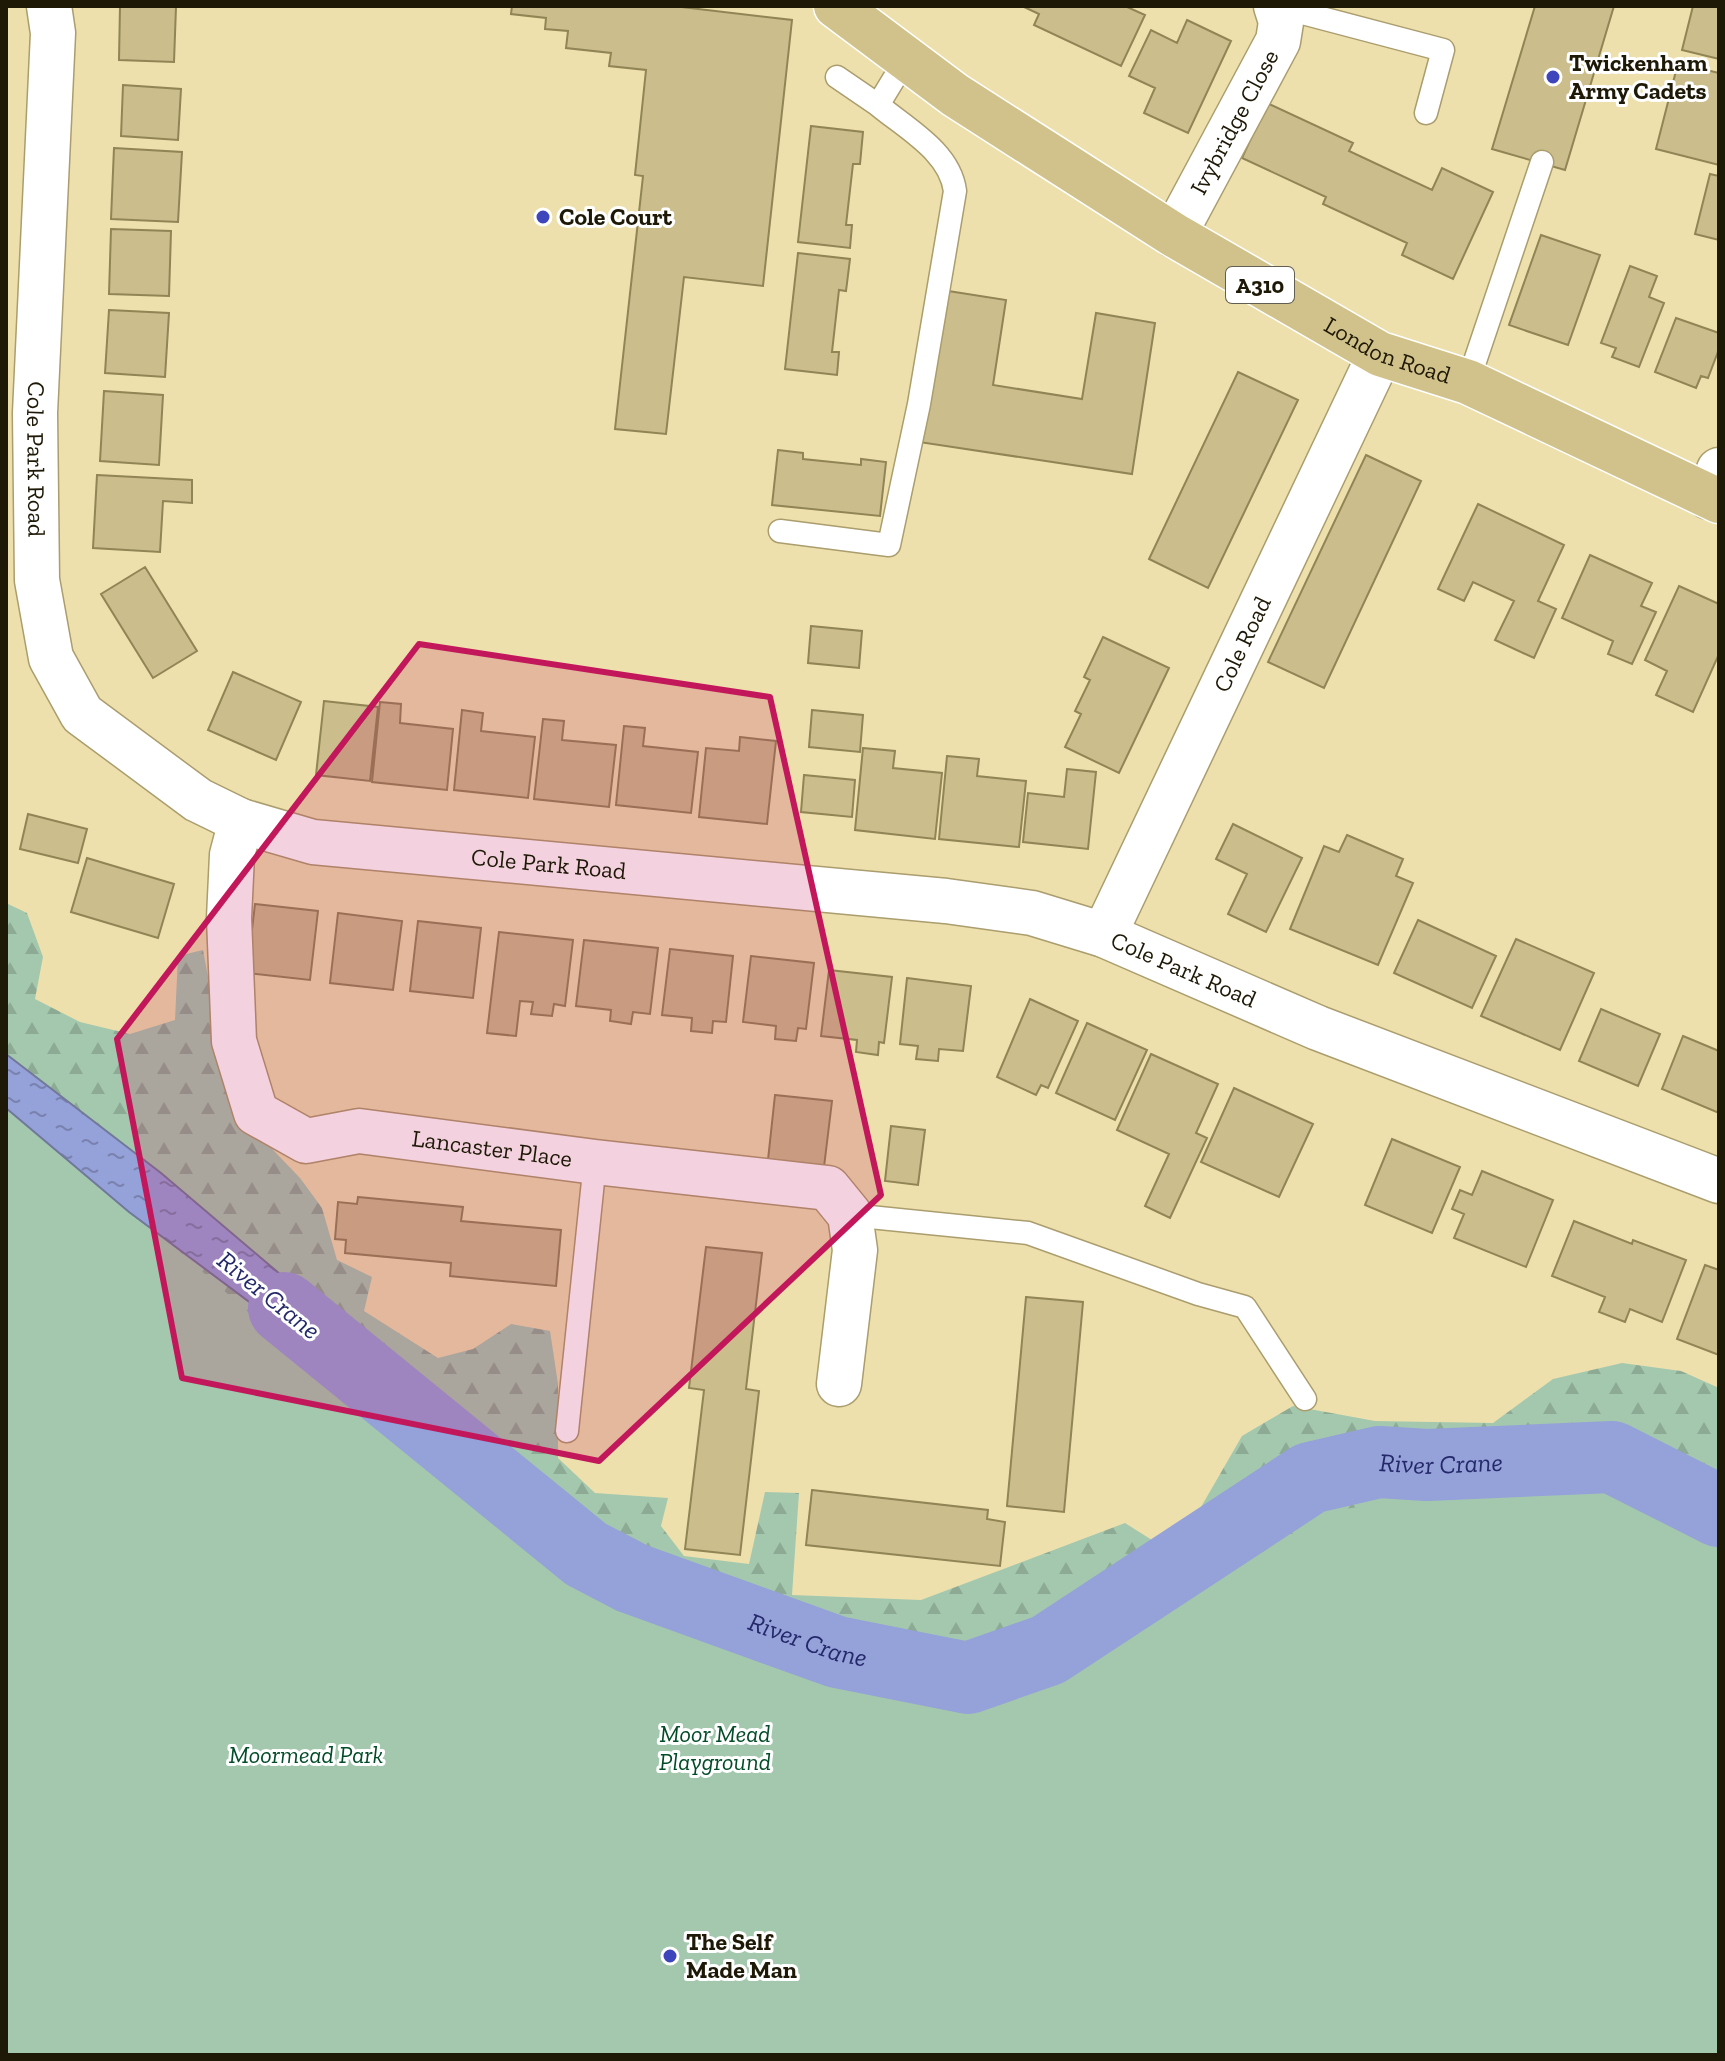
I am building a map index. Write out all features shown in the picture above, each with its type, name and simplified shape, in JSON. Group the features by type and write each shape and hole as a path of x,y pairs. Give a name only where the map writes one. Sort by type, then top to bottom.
{"main road":[{"name":"London Road","path":"836,6 955,95 1174,235 1380,354 1468,382 1716,489"}],"street":[{"name":"Cole Park Road","path":"49,6 53,33 35,413 37,580 51,658 82,714 198,800 241,821 313,842 946,901 1032,913 1104,935 1318,1028 1719,1181"},
{"name":"Ivybridge Close","path":"1174,235 1278,41 1281,22 1276,6"},
{"name":"Cole Road","path":"1104,935 1380,354"},
{"name":"Lancaster Place","path":"241,821 232,855 229,918 234,1041 256,1113 306,1141 359,1131 828,1188 850,1215"},
{"path":"839,1384 855,1250 850,1215"}],"lane":[{"path":"1276,6 1443,50 1426,113"},
{"path":"878,105 906,59"},
{"path":"780,531 889,545 919,404 955,191 953,175 943,158 878,105 837,77"},
{"path":"1468,382 1542,162"},
{"path":"567,1431 595,1162"},
{"path":"850,1215 1028,1233 1198,1294 1245,1307 1305,1399"}],"highlighted area":[{"path":"419,644 770,697 881,1195 599,1461 182,1378 117,1039"}],"green space":[{"path":"6,903 27,913 43,957 35,999 80,1022 130,1034 175,1020 178,956 203,950 215,1014 251,1127 300,1178 322,1208 337,1260 372,1277 364,1311 438,1358 473,1349 511,1324 550,1331 558,1384 558,1458 595,1493 668,1498 661,1526 684,1556 749,1564 765,1492 799,1493 792,1595 921,1600 1125,1523 1163,1547 1201,1507 1242,1436 1293,1406 1375,1421 1493,1423 1553,1379 1622,1363 1681,1371 1719,1388 1719,1605 1566,1495 1518,1487 1470,1500 1021,1730 684,1692 432,1467 409,1462 6,1123"},
{"name":"Moormead Park","path":"6,1099 320,1375 486,1516 643,1612 785,1669 957,1708 1088,1662 1207,1585 1331,1511 1476,1490 1593,1485 1661,1514 1719,1548 1719,2055 6,2055"}],"water":[{"path":"6,1054 161,1173 374,1354 351,1378 129,1212 6,1108"}],"building":[{"path":"120,6 176,7 174,62 119,60"},
{"path":"512,6 673,6 792,20 763,286 684,277 666,434 615,429 643,176 635,175 646,70 609,66 611,53 566,48 568,31 545,29 546,18 511,14"},
{"path":"1022,6 1125,6 1145,15 1121,66 1034,25 1039,14"},
{"name":"Twickenham Army Cadets","path":"1535,6 1614,6 1565,170 1492,149"},
{"path":"1693,6 1719,6 1719,59 1682,50"},
{"path":"1187,20 1231,41 1188,133 1144,113 1155,88 1129,76 1151,30 1177,43"},
{"path":"1678,63 1719,73 1719,165 1656,149"},
{"path":"123,85 181,89 178,140 121,136"},
{"path":"1267,103 1353,143 1349,151 1432,190 1442,168 1493,192 1453,279 1402,255 1407,243 1323,204 1326,197 1242,158"},
{"path":"811,126 863,132 860,164 853,164 846,225 852,225 850,248 798,242"},
{"path":"114,148 182,152 178,222 111,219"},
{"path":"1710,174 1719,176 1719,240 1695,234"},
{"path":"111,229 171,231 169,296 109,294"},
{"path":"1541,235 1600,255 1568,345 1509,325"},
{"path":"798,253 850,259 846,291 839,290 832,352 839,352 837,375 785,369"},
{"path":"1630,266 1657,276 1649,297 1664,303 1639,367 1612,357 1616,348 1601,343"},
{"path":"942,290 1006,300 993,385 1082,399 1096,313 1155,323 1132,474 919,442"},
{"path":"109,310 169,313 165,377 105,373"},
{"path":"1676,318 1719,333 1719,349 1708,378 1701,376 1696,388 1655,372"},
{"path":"1238,372 1298,400 1208,588 1149,559"},
{"path":"104,391 163,395 159,465 100,461"},
{"path":"778,450 803,453 803,459 861,465 861,459 886,462 880,516 772,505"},
{"path":"1366,455 1421,481 1324,688 1268,662"},
{"path":"97,475 192,480 192,503 163,501 160,552 93,548"},
{"path":"1478,504 1564,545 1538,601 1556,609 1534,658 1495,640 1514,601 1473,582 1464,601 1438,589"},
{"path":"1590,555 1652,583 1641,606 1656,612 1632,664 1608,654 1613,641 1562,618"},
{"path":"145,567 197,651 153,678 101,594"},
{"path":"1679,586 1719,604 1719,654 1693,712 1656,695 1667,671 1645,660"},
{"path":"811,626 862,631 859,668 808,663"},
{"path":"1103,637 1169,668 1119,773 1065,747 1081,714 1075,711 1090,680 1084,677"},
{"path":"233,672 301,702 276,760 208,730"},
{"path":"324,701 378,707 370,781 316,775"},
{"path":"380,702 401,704 400,723 453,729 447,790 372,782"},
{"path":"462,710 483,713 481,731 535,737 528,798 454,790"},
{"path":"812,710 863,715 860,752 809,747"},
{"path":"543,719 564,721 562,740 616,745 609,807 534,799"},
{"path":"624,726 645,728 643,746 698,752 691,813 616,805"},
{"path":"740,737 776,741 767,824 699,817 706,748 739,751"},
{"path":"863,748 895,751 893,768 942,773 935,839 855,830"},
{"path":"947,756 979,759 977,776 1026,781 1019,847 939,839"},
{"path":"1067,769 1096,772 1088,849 1023,842 1028,793 1064,797"},
{"path":"804,775 855,780 852,817 801,812"},
{"path":"28,814 87,829 78,863 20,849"},
{"path":"1233,824 1302,858 1266,932 1228,914 1247,874 1216,859"},
{"path":"1347,835 1403,859 1396,876 1413,883 1378,965 1290,929 1324,846 1339,852"},
{"path":"87,858 174,884 158,938 71,912"},
{"path":"255,904 318,911 310,980 247,973"},
{"path":"338,913 402,921 393,990 330,983"},
{"path":"1418,920 1496,956 1472,1008 1394,973"},
{"path":"418,921 481,928 473,998 410,991"},
{"path":"499,932 573,940 565,1006 554,1004 552,1016 531,1014 533,1002 520,1001 516,1036 487,1033"},
{"path":"1516,939 1594,973 1560,1050 1481,1016"},
{"path":"584,940 658,948 650,1014 633,1012 631,1024 610,1021 611,1010 576,1006"},
{"path":"670,949 733,956 726,1022 713,1021 712,1033 691,1031 692,1018 662,1015"},
{"path":"751,956 814,963 806,1029 798,1028 796,1041 775,1039 776,1026 743,1022"},
{"path":"829,970 892,977 884,1043 879,1042 878,1055 856,1052 857,1040 821,1036"},
{"path":"907,978 971,986 963,1051 939,1049 938,1061 916,1059 918,1046 900,1044"},
{"path":"1030,999 1078,1021 1048,1088 1041,1085 1036,1095 997,1077"},
{"path":"1601,1009 1660,1034 1638,1086 1579,1061"},
{"path":"1087,1023 1147,1050 1115,1120 1056,1093"},
{"path":"1683,1036 1719,1051 1719,1113 1662,1089"},
{"path":"1151,1054 1218,1084 1196,1133 1207,1138 1170,1218 1145,1206 1169,1154 1117,1130"},
{"path":"1234,1088 1313,1124 1279,1197 1201,1162"},
{"path":"775,1095 832,1101 824,1167 768,1160"},
{"path":"891,1126 925,1130 918,1185 885,1181"},
{"path":"1392,1139 1460,1167 1432,1233 1365,1205"},
{"path":"1482,1171 1553,1200 1526,1267 1454,1238 1464,1214 1452,1209 1460,1190 1472,1195"},
{"path":"358,1197 463,1207 461,1221 561,1230 556,1286 450,1276 451,1263 345,1253 346,1240 335,1239 338,1202 357,1204"},
{"path":"1574,1221 1632,1244 1633,1240 1686,1260 1662,1322 1630,1309 1625,1322 1599,1312 1605,1297 1552,1276"},
{"path":"706,1247 762,1253 746,1389 759,1391 740,1555 685,1549 704,1390 689,1388"},
{"path":"1705,1265 1719,1270 1719,1355 1677,1339"},
{"path":"1026,1297 1083,1302 1064,1512 1007,1506"},
{"path":"812,1490 988,1510 987,1519 1005,1522 1000,1566 806,1545"}],"waterway":[{"name":"River Crane","path":"284,1308 586,1554 632,1578 837,1652 968,1678 1048,1650 1310,1478 1379,1462 1427,1465 1612,1457 1719,1511"}],"place":[{"name":"Twickenham Army Cadets","path":"1553,77"},
{"name":"Cole Court","path":"543,217"},
{"name":"The Self Made Man","path":"670,1956"}],"park label":[{"name":"Moor Mead Playground","path":"715,1748"}]}
